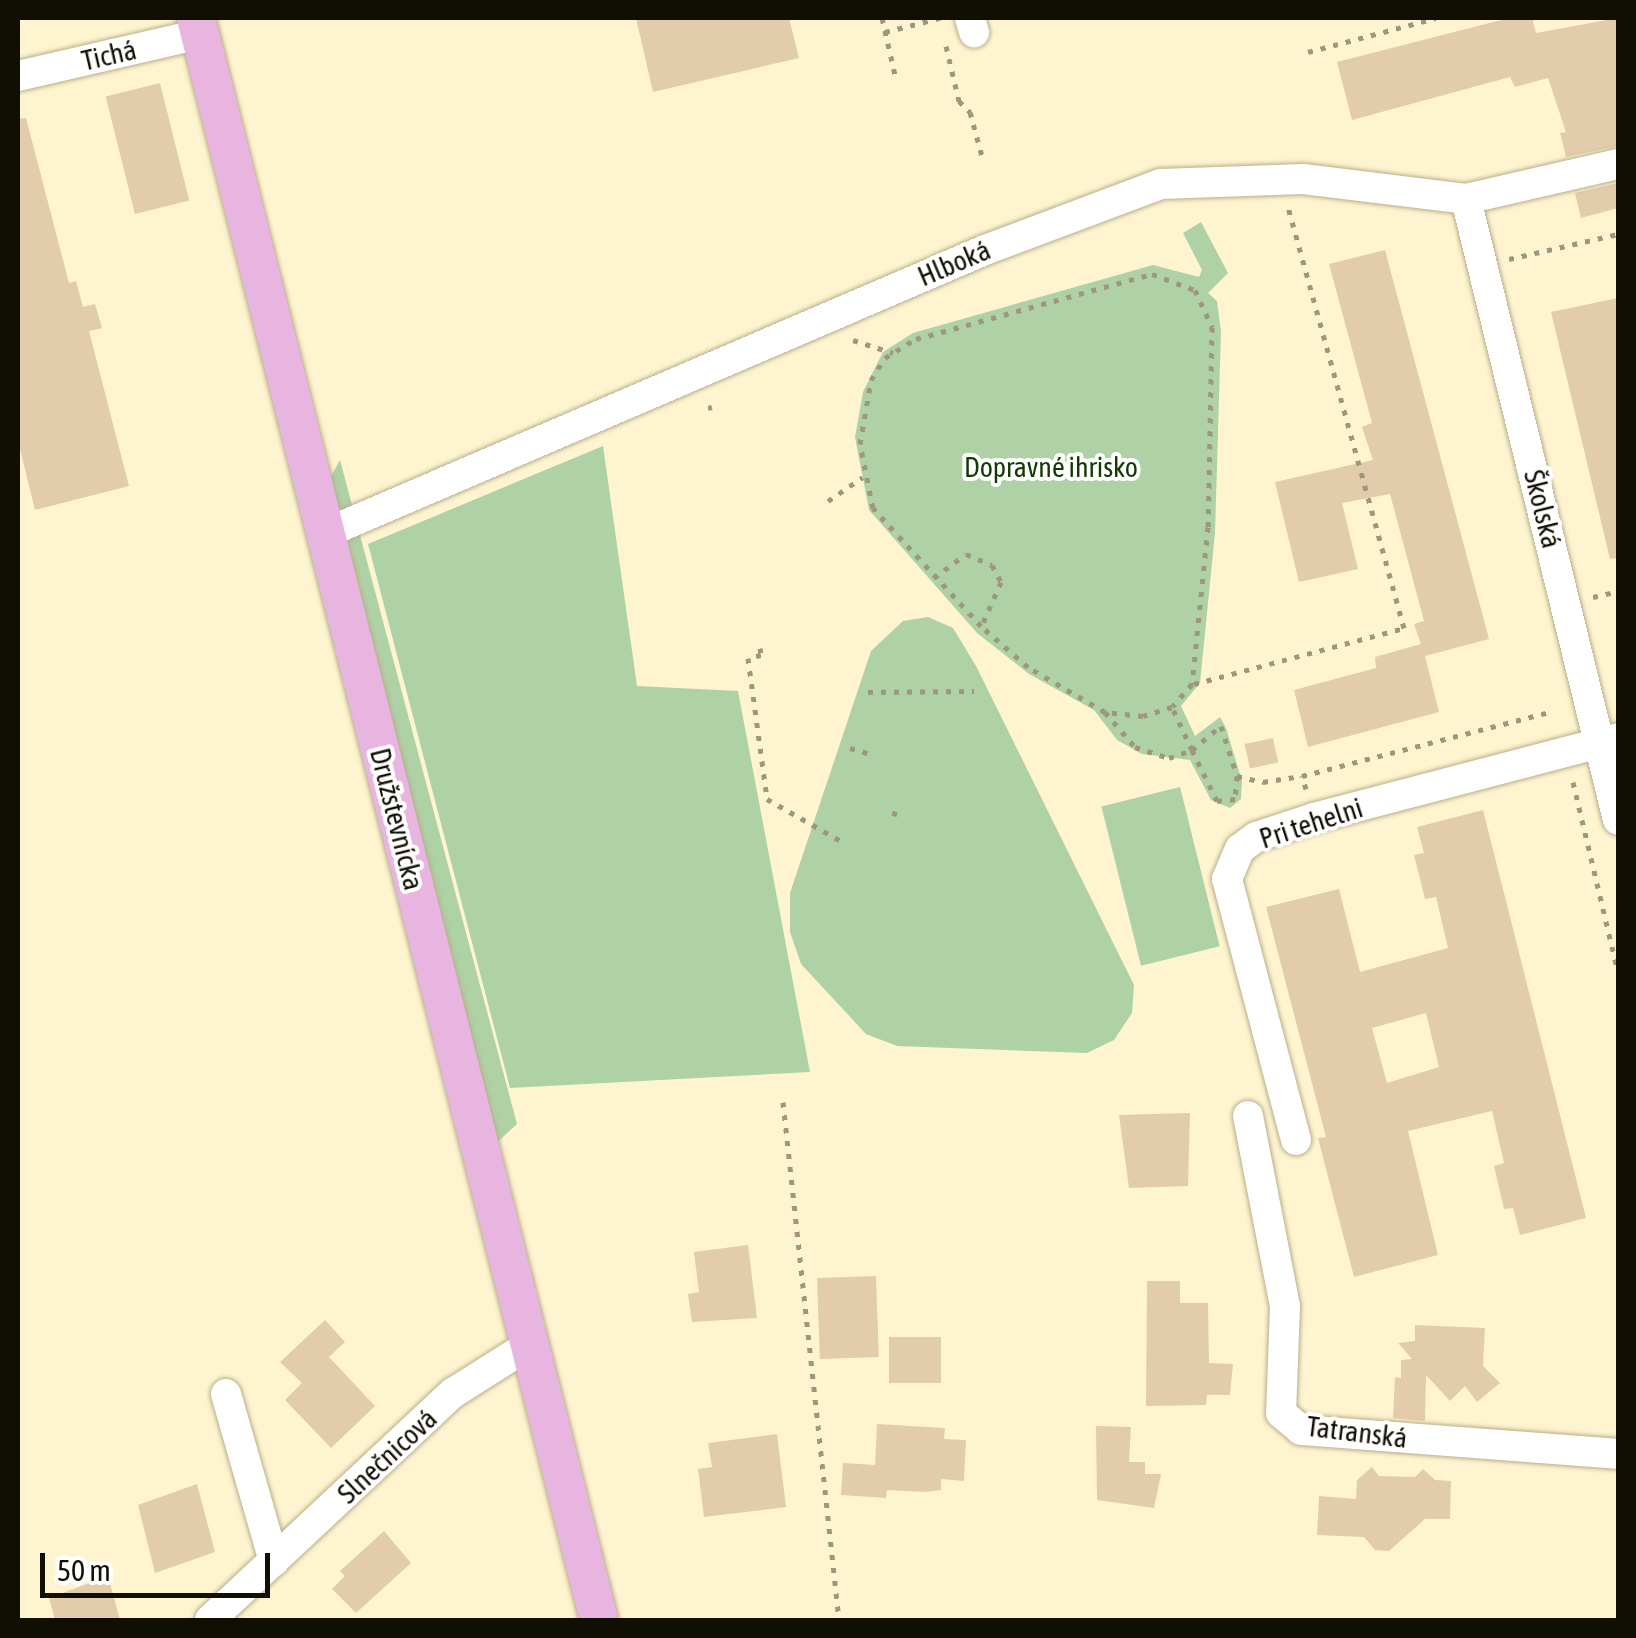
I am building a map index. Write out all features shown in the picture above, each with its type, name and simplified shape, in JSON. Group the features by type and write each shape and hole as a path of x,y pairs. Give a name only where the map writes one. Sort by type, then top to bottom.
{"main road":[{"name":"Družstevnícka","path":"198,26 599,1620"}],"street":[{"name":"Tichá","path":"18,76 198,26"},
{"name":"Hlboká","path":"326,533 1028,231 1160,184 1303,179 1466,199 1618,164"},
{"name":"Školská","path":"1466,199 1610,741 1618,820"},
{"name":"Pri tehelni","path":"1296,1140 1227,878 1240,850 1256,836 1314,818 1610,741"},
{"name":"Tatranská","path":"1248,1116 1285,1306 1281,1414 1301,1430 1618,1454"},
{"name":"Slnečnicová","path":"210,1620 454,1393 530,1344"},
{"path":"226,1394 274,1562"}],"path":[{"path":"882,18 896,79"},
{"path":"1308,52 1436,18"},
{"path":"885,32 955,25 959,102 970,112 983,160"},
{"path":"1105,712 1143,716 1172,707 1192,684 1404,628 1287,204"},
{"path":"1501,261 1618,234"},
{"path":"1172,707 1192,750 1217,801 1235,799 1237,776 1221,726 1192,750 1168,758 1134,747 1105,712 1028,668 981,626 873,508 863,477 863,408 871,380 893,353 916,338 1128,278 1152,274 1196,290 1212,327 1208,527 1192,684"},
{"path":"838,334 893,353"},
{"path":"828,501 863,477"},
{"path":"934,578 966,554 992,564 1001,582 981,626"},
{"path":"1585,579 1594,614"},
{"path":"1590,598 1618,591"},
{"path":"760,648 761,654 748,658 768,798 842,842"},
{"path":"868,692 974,691"},
{"path":"1237,776 1263,782 1302,776 1552,711"},
{"path":"850,748 871,754"},
{"path":"1302,776 1314,818"},
{"path":"1573,782 1618,972"},
{"path":"894,816 898,802"},
{"path":"782,1102 839,1620"}],"green space":[{"name":"Dopravné ihrisko","path":"1201,222 1228,273 1208,293 1217,301 1221,331 1215,533 1200,683 1181,706 1195,736 1220,717 1226,728 1242,781 1241,799 1230,808 1211,800 1190,760 1142,754 1117,740 1094,710 1029,674 977,633 869,510 855,437 863,392 883,352 913,333 1153,265 1199,277 1202,270 1183,233"},
{"path":"603,446 637,686 738,691 810,1072 510,1088 368,544"},
{"path":"340,460 517,1124 468,1169 304,524"},
{"path":"928,617 953,628 976,666 1134,985 1132,1013 1114,1040 1087,1053 897,1046 866,1034 801,964 790,932 790,893 871,651 903,621"},
{"path":"1180,787 1220,946 1141,966 1101,807"}],"building":[{"path":"636,18 789,18 799,58 653,92"},
{"path":"1509,18 1532,18 1536,33 1618,18 1618,146 1566,157 1560,133 1566,132 1548,78 1515,87 1510,77 1352,120 1337,62"},
{"path":"160,83 189,200 135,214 106,97"},
{"path":"26,118 69,283 76,281 83,307 95,304 102,328 89,331 129,486 35,510 18,441 18,119"},
{"path":"1618,183 1618,208 1581,218 1575,193"},
{"path":"1385,250 1489,639 1425,656 1439,712 1308,747 1294,690 1376,668 1375,657 1421,644 1414,624 1424,621 1390,494 1342,503 1358,569 1299,582 1275,482 1373,460 1362,427 1372,423 1329,264"},
{"path":"1618,298 1618,558 1610,559 1551,312"},
{"path":"1273,738 1278,762 1250,768 1245,744"},
{"path":"1483,810 1586,1218 1520,1235 1513,1208 1504,1209 1494,1166 1504,1163 1492,1111 1408,1131 1438,1255 1354,1277 1318,1138 1326,1137 1266,907 1339,889 1360,972 1448,948 1436,897 1425,899 1414,855 1424,853 1417,827","holes":["1426,1013 1439,1067 1387,1083 1372,1028"]},
{"path":"1190,1113 1188,1186 1129,1188 1119,1115"},
{"path":"748,1245 757,1318 692,1322 688,1294 699,1292 694,1252"},
{"path":"876,1276 879,1357 820,1359 817,1278"},
{"path":"1147,1281 1180,1281 1180,1303 1208,1303 1209,1363 1233,1364 1230,1395 1207,1395 1206,1405 1146,1406"},
{"path":"325,1320 345,1342 329,1357 375,1406 331,1448 285,1400 302,1383 280,1362"},
{"path":"1415,1325 1485,1328 1483,1366 1500,1383 1477,1402 1465,1386 1450,1401 1426,1375 1425,1421 1393,1418 1395,1377 1401,1378 1401,1360 1412,1359 1398,1343 1415,1341"},
{"path":"889,1337 941,1337 941,1383 889,1383"},
{"path":"877,1424 945,1428 944,1439 966,1440 964,1481 941,1479 941,1490 926,1492 887,1490 886,1498 841,1495 843,1463 875,1465"},
{"path":"1096,1426 1131,1427 1129,1462 1145,1462 1145,1474 1161,1474 1154,1508 1097,1500"},
{"path":"777,1434 786,1507 704,1517 698,1469 712,1467 708,1443"},
{"path":"1372,1467 1379,1476 1415,1477 1423,1469 1435,1480 1451,1481 1450,1519 1425,1519 1389,1551 1375,1550 1364,1537 1317,1535 1319,1496 1356,1499 1357,1480"},
{"path":"197,1484 215,1552 155,1573 138,1505"},
{"path":"384,1531 411,1563 356,1613 332,1589 345,1576 340,1571"},
{"path":"108,1576 120,1620 55,1620 49,1598"}]}
